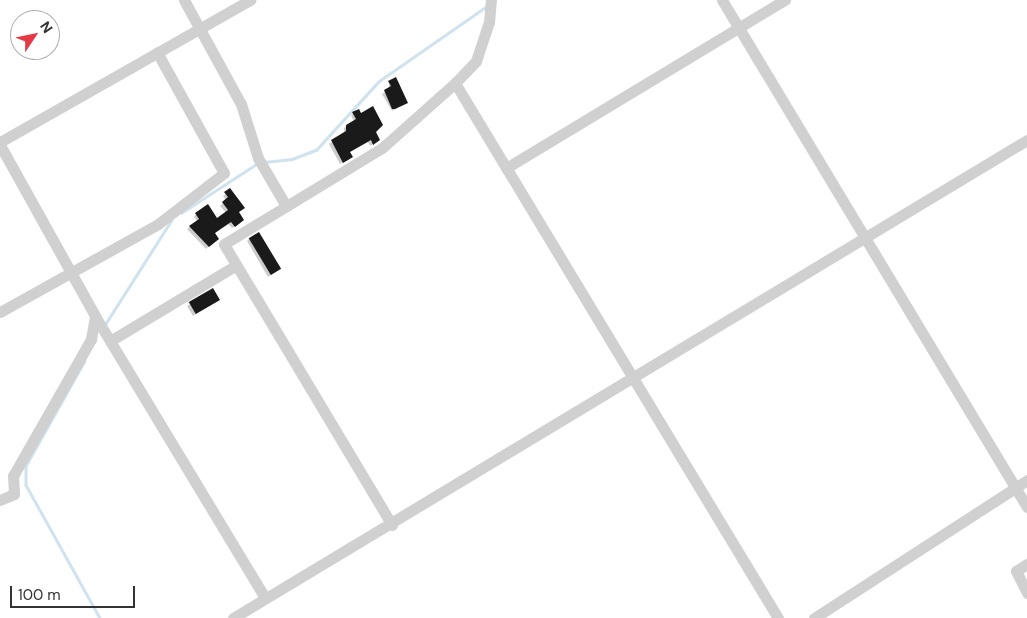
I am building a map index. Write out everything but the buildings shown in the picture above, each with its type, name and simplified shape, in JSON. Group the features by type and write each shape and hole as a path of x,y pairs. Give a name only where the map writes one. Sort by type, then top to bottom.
{"street":[{"path":"184,0 242,104 260,162 286,206"},
{"path":"250,0 0,144 105,334 265,598"},
{"path":"392,525 235,266 224,244 382,148 455,82 476,61 489,22 492,0"},
{"path":"722,0 1027,507"},
{"path":"506,168 785,0"},
{"path":"0,312 158,224 224,173 158,52"},
{"path":"455,82 778,618"},
{"path":"233,618 392,525 1027,140"},
{"path":"105,334 235,266"},
{"path":"0,500 14,494 13,476 91,339 95,316"},
{"path":"814,618 1027,480"},
{"path":"1027,564 1016,571 1027,593"}],"waterway":[{"path":"264,162 292,159 316,150 379,81 487,6"},
{"path":"181,213 258,163"},
{"path":"104,326 171,221"},
{"path":"85,361 26,466 26,485 100,618"}]}
